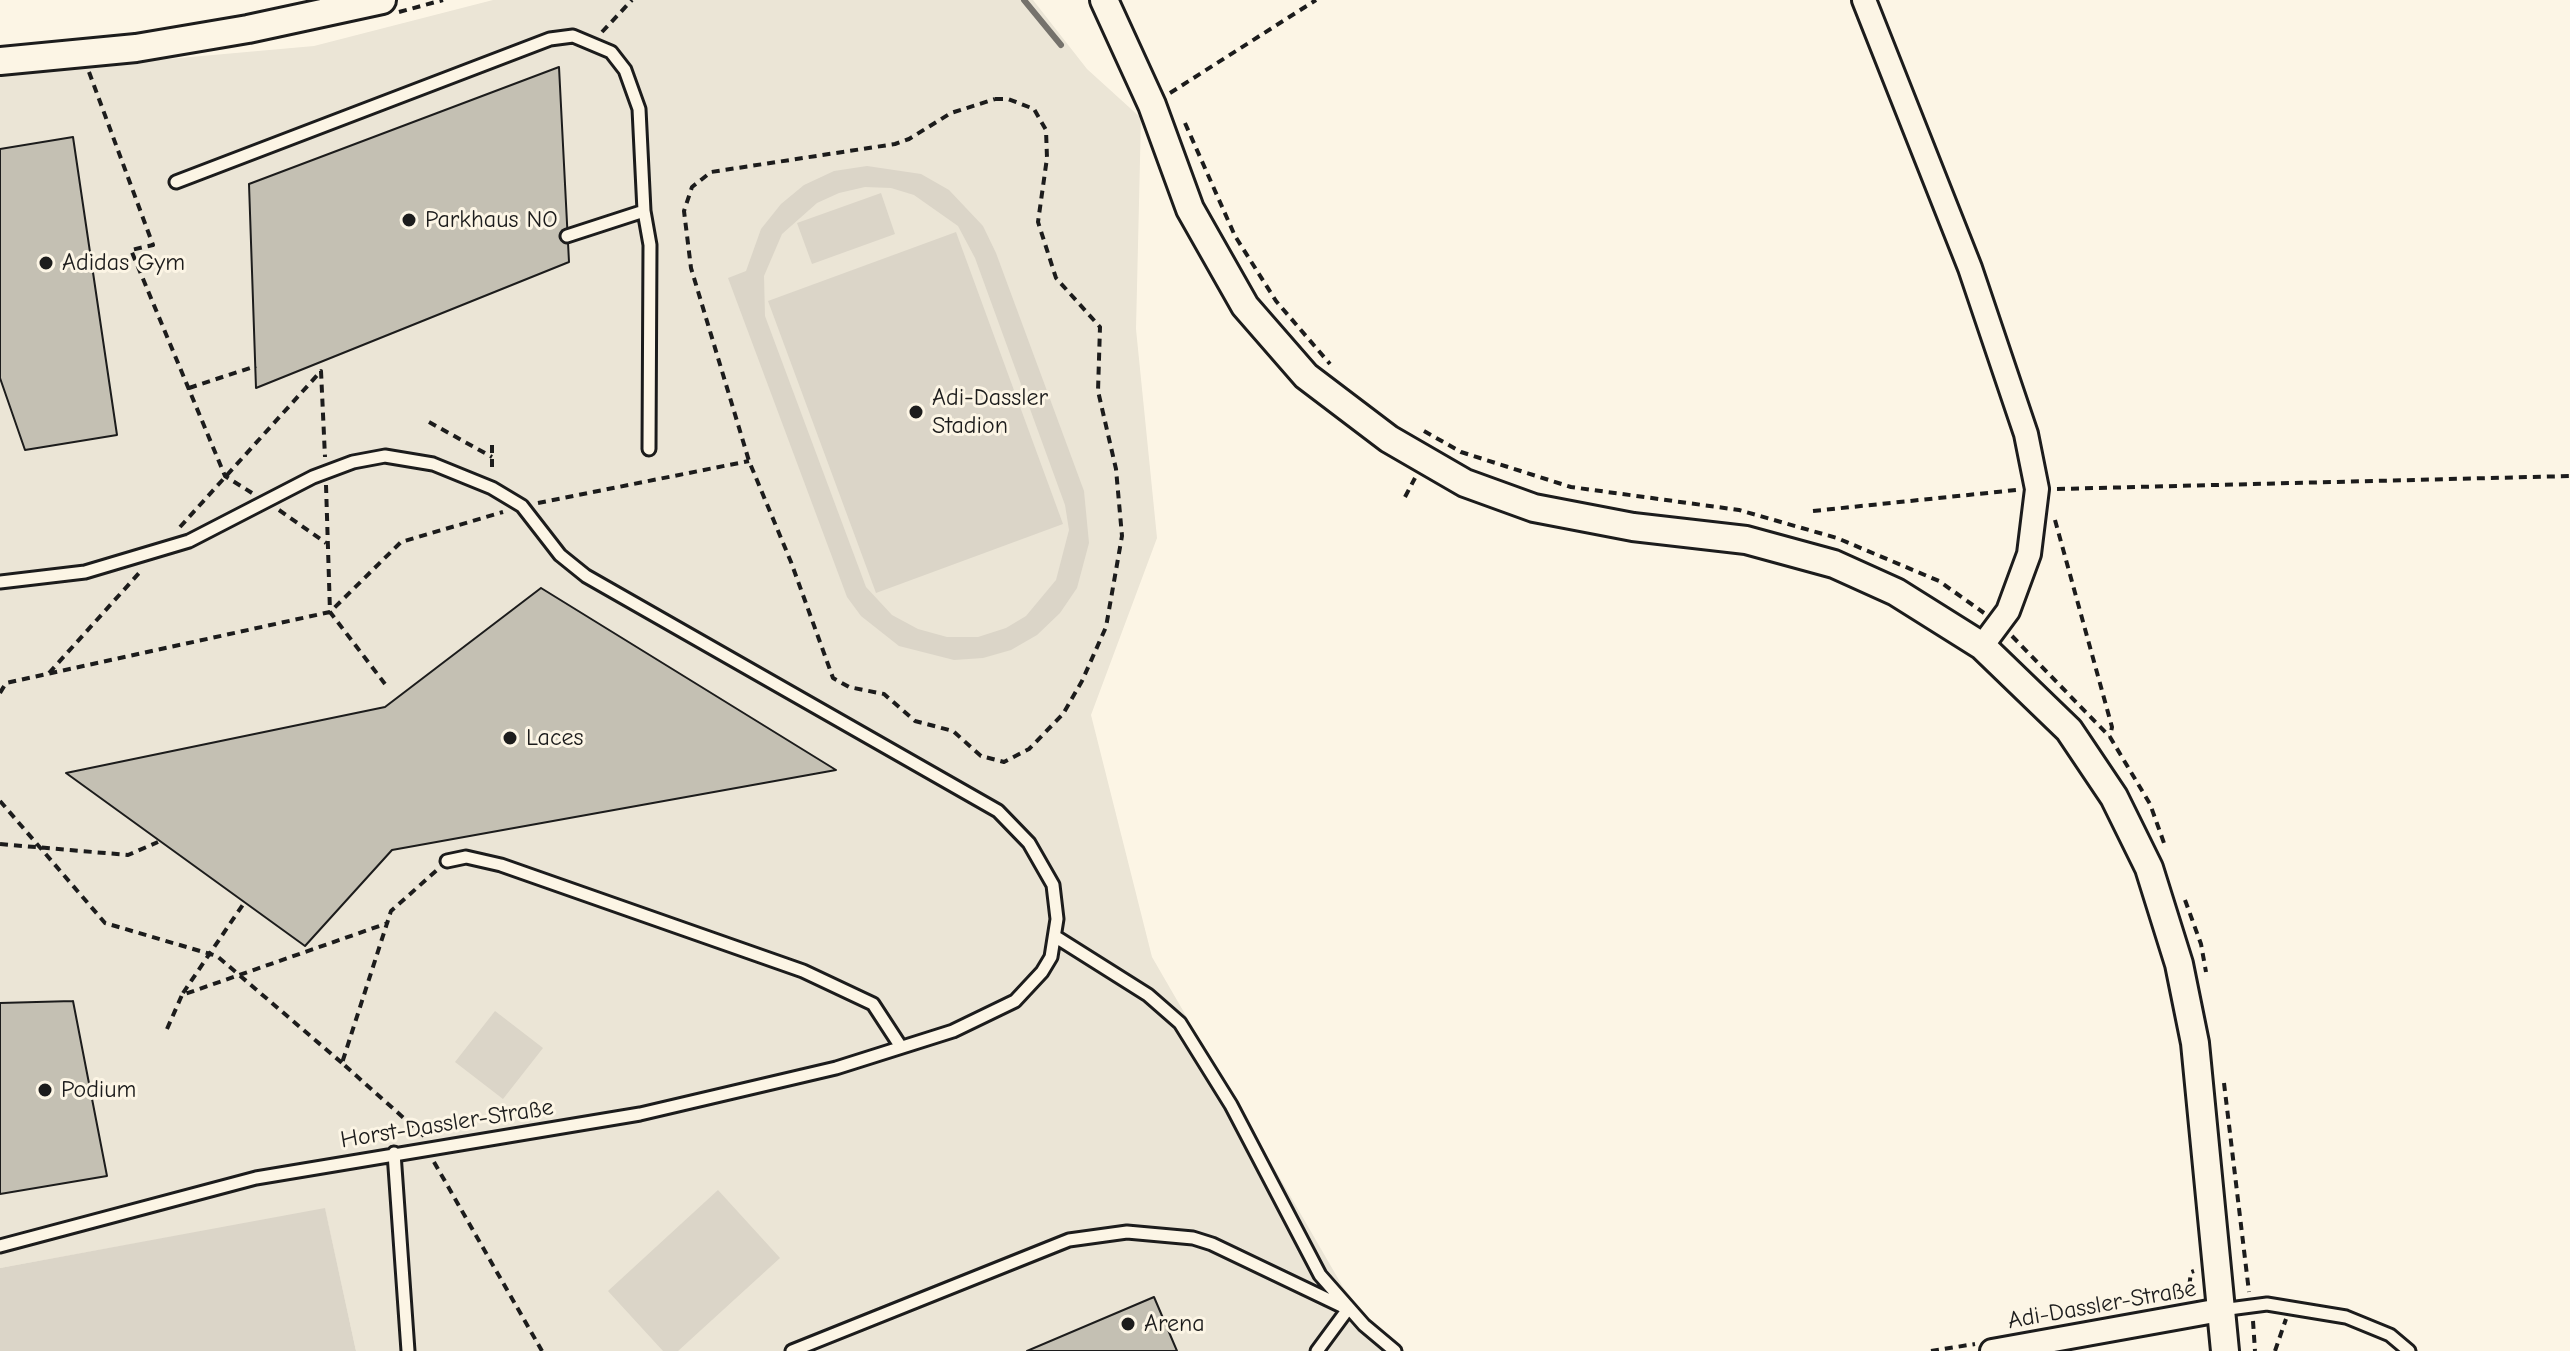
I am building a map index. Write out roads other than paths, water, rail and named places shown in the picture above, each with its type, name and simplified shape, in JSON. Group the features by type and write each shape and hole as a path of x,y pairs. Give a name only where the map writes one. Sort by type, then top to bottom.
{"street":[{"path":"0,61 150,46 382,0"},
{"path":"1104,0 1167,101 1190,209 1245,306 1306,376 1401,447 1465,483 1534,508 1633,527 1746,540 1834,564 1896,592 1982,646 2069,730 2114,797 2149,868 2179,964 2195,1043 2225,1351"},
{"path":"1864,0 1970,268 2026,434 2037,489 2029,554 2008,611 1982,646"},
{"name":"Adi-Dassler-Straße","path":"1992,1351 2220,1310"}],"lane":[{"path":"176,182 550,39 573,36 611,52 625,70 639,109 644,211 650,245 649,449"},
{"path":"567,236 644,211"},
{"name":"Horst-Dassler-Straße","path":"0,582 85,572 189,541 326,472 371,457 399,456 433,464 492,488 522,506 560,555 586,576 998,811 1029,843 1053,885 1056,937 1042,972 1015,1001 953,1031 836,1068 689,1105 243,1181 0,1246"},
{"path":"447,861 466,857 501,865 839,986 873,1004 901,1047"},
{"path":"1056,937 1148,995 1180,1023 1231,1105 1320,1275 1348,1309 1395,1351"},
{"path":"394,1153 408,1351"},
{"path":"792,1351 1069,1240 1127,1232 1193,1238 1212,1244 1348,1309"},
{"path":"2220,1310 2251,1305 2346,1317 2390,1335 2409,1351"},
{"path":"1317,1351 1348,1309"}],"waterway":[{"path":"1024,0 1061,45"}],"place":[{"name":"Parkhaus NO","path":"409,220"},
{"name":"Adidas Gym","path":"46,263"},
{"name":"Adi-Dassler Stadion","path":"916,412"},
{"name":"Laces","path":"510,738"},
{"name":"Podium","path":"45,1090"},
{"name":"Arena","path":"1128,1324"}]}
